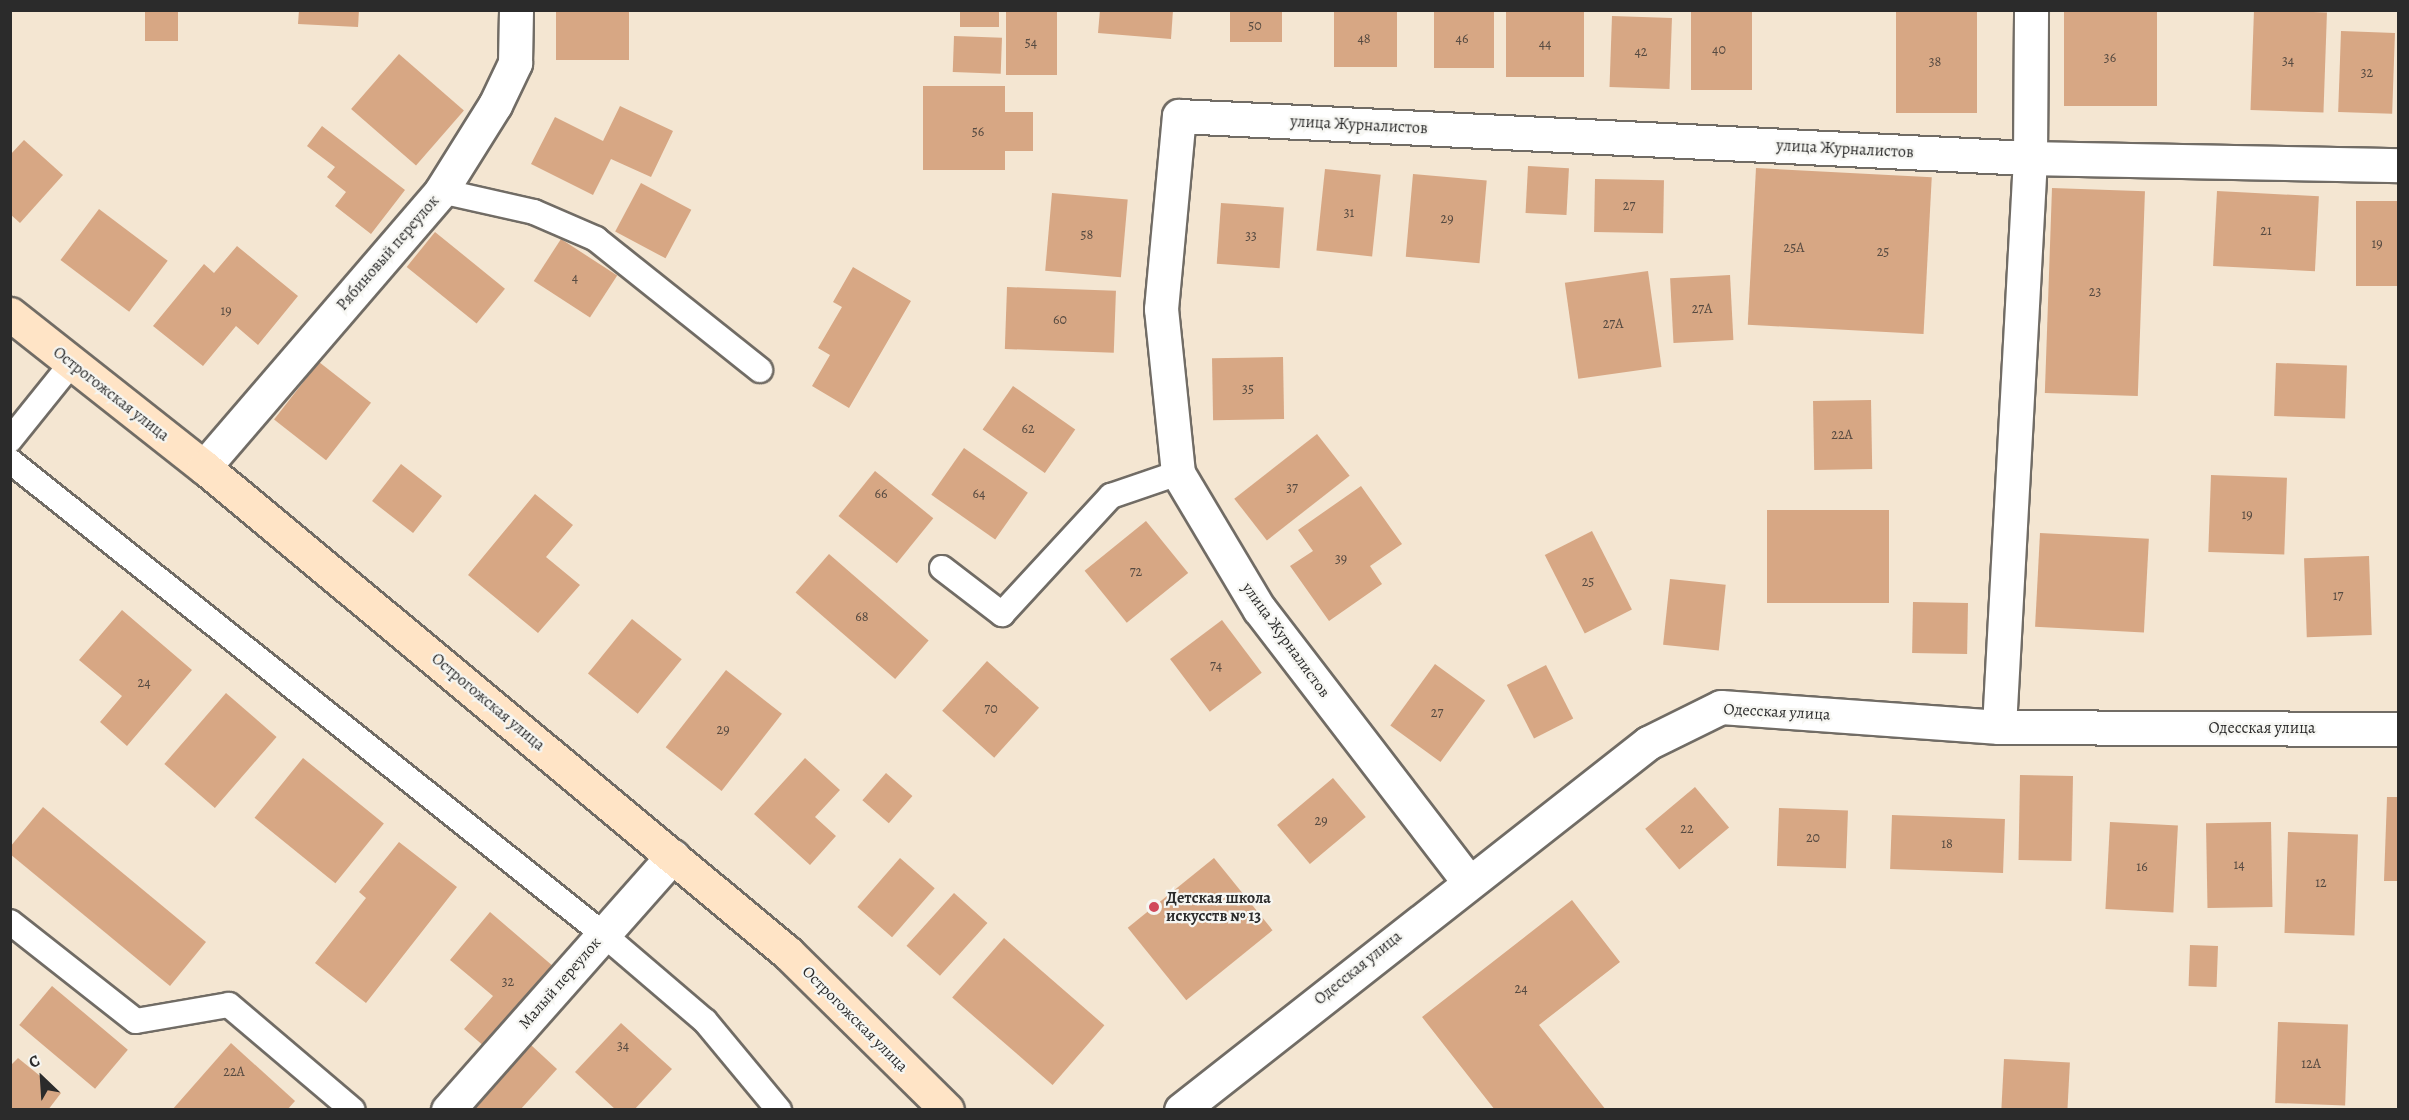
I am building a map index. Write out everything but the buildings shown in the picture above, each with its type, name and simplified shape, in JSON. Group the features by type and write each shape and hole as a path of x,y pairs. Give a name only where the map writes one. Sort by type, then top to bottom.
{"street":[{"name":"Рябиновый переулок","path":"204,466 441,191 495,105 515,63 516,10"},
{"path":"1999,727 2030,158 2031,10"},
{"name":"улица Журналистов","path":"1468,881 1259,609 1178,473 1161,309 1179,116 2030,158 2398,165"},
{"name":"Острогожская улица","path":"10,314 204,466 788,953 947,1110"},
{"name":"Одесская улица","path":"1181,1110 1468,881 1648,743 1721,707 1999,727 2398,729"},
{"name":"Малый переулок","path":"448,1110 672,856"}],"lane":[{"path":"441,191 534,212 596,238 760,370"},
{"path":"10,440 71,364"},
{"path":"10,461 603,934 705,1021 779,1110"},
{"path":"942,568 1002,614 1111,496 1178,473"},
{"path":"10,922 136,1021 229,1005 353,1110"}],"place":[{"name":"Детская школа искусств № 13","path":"1154,907"}]}
